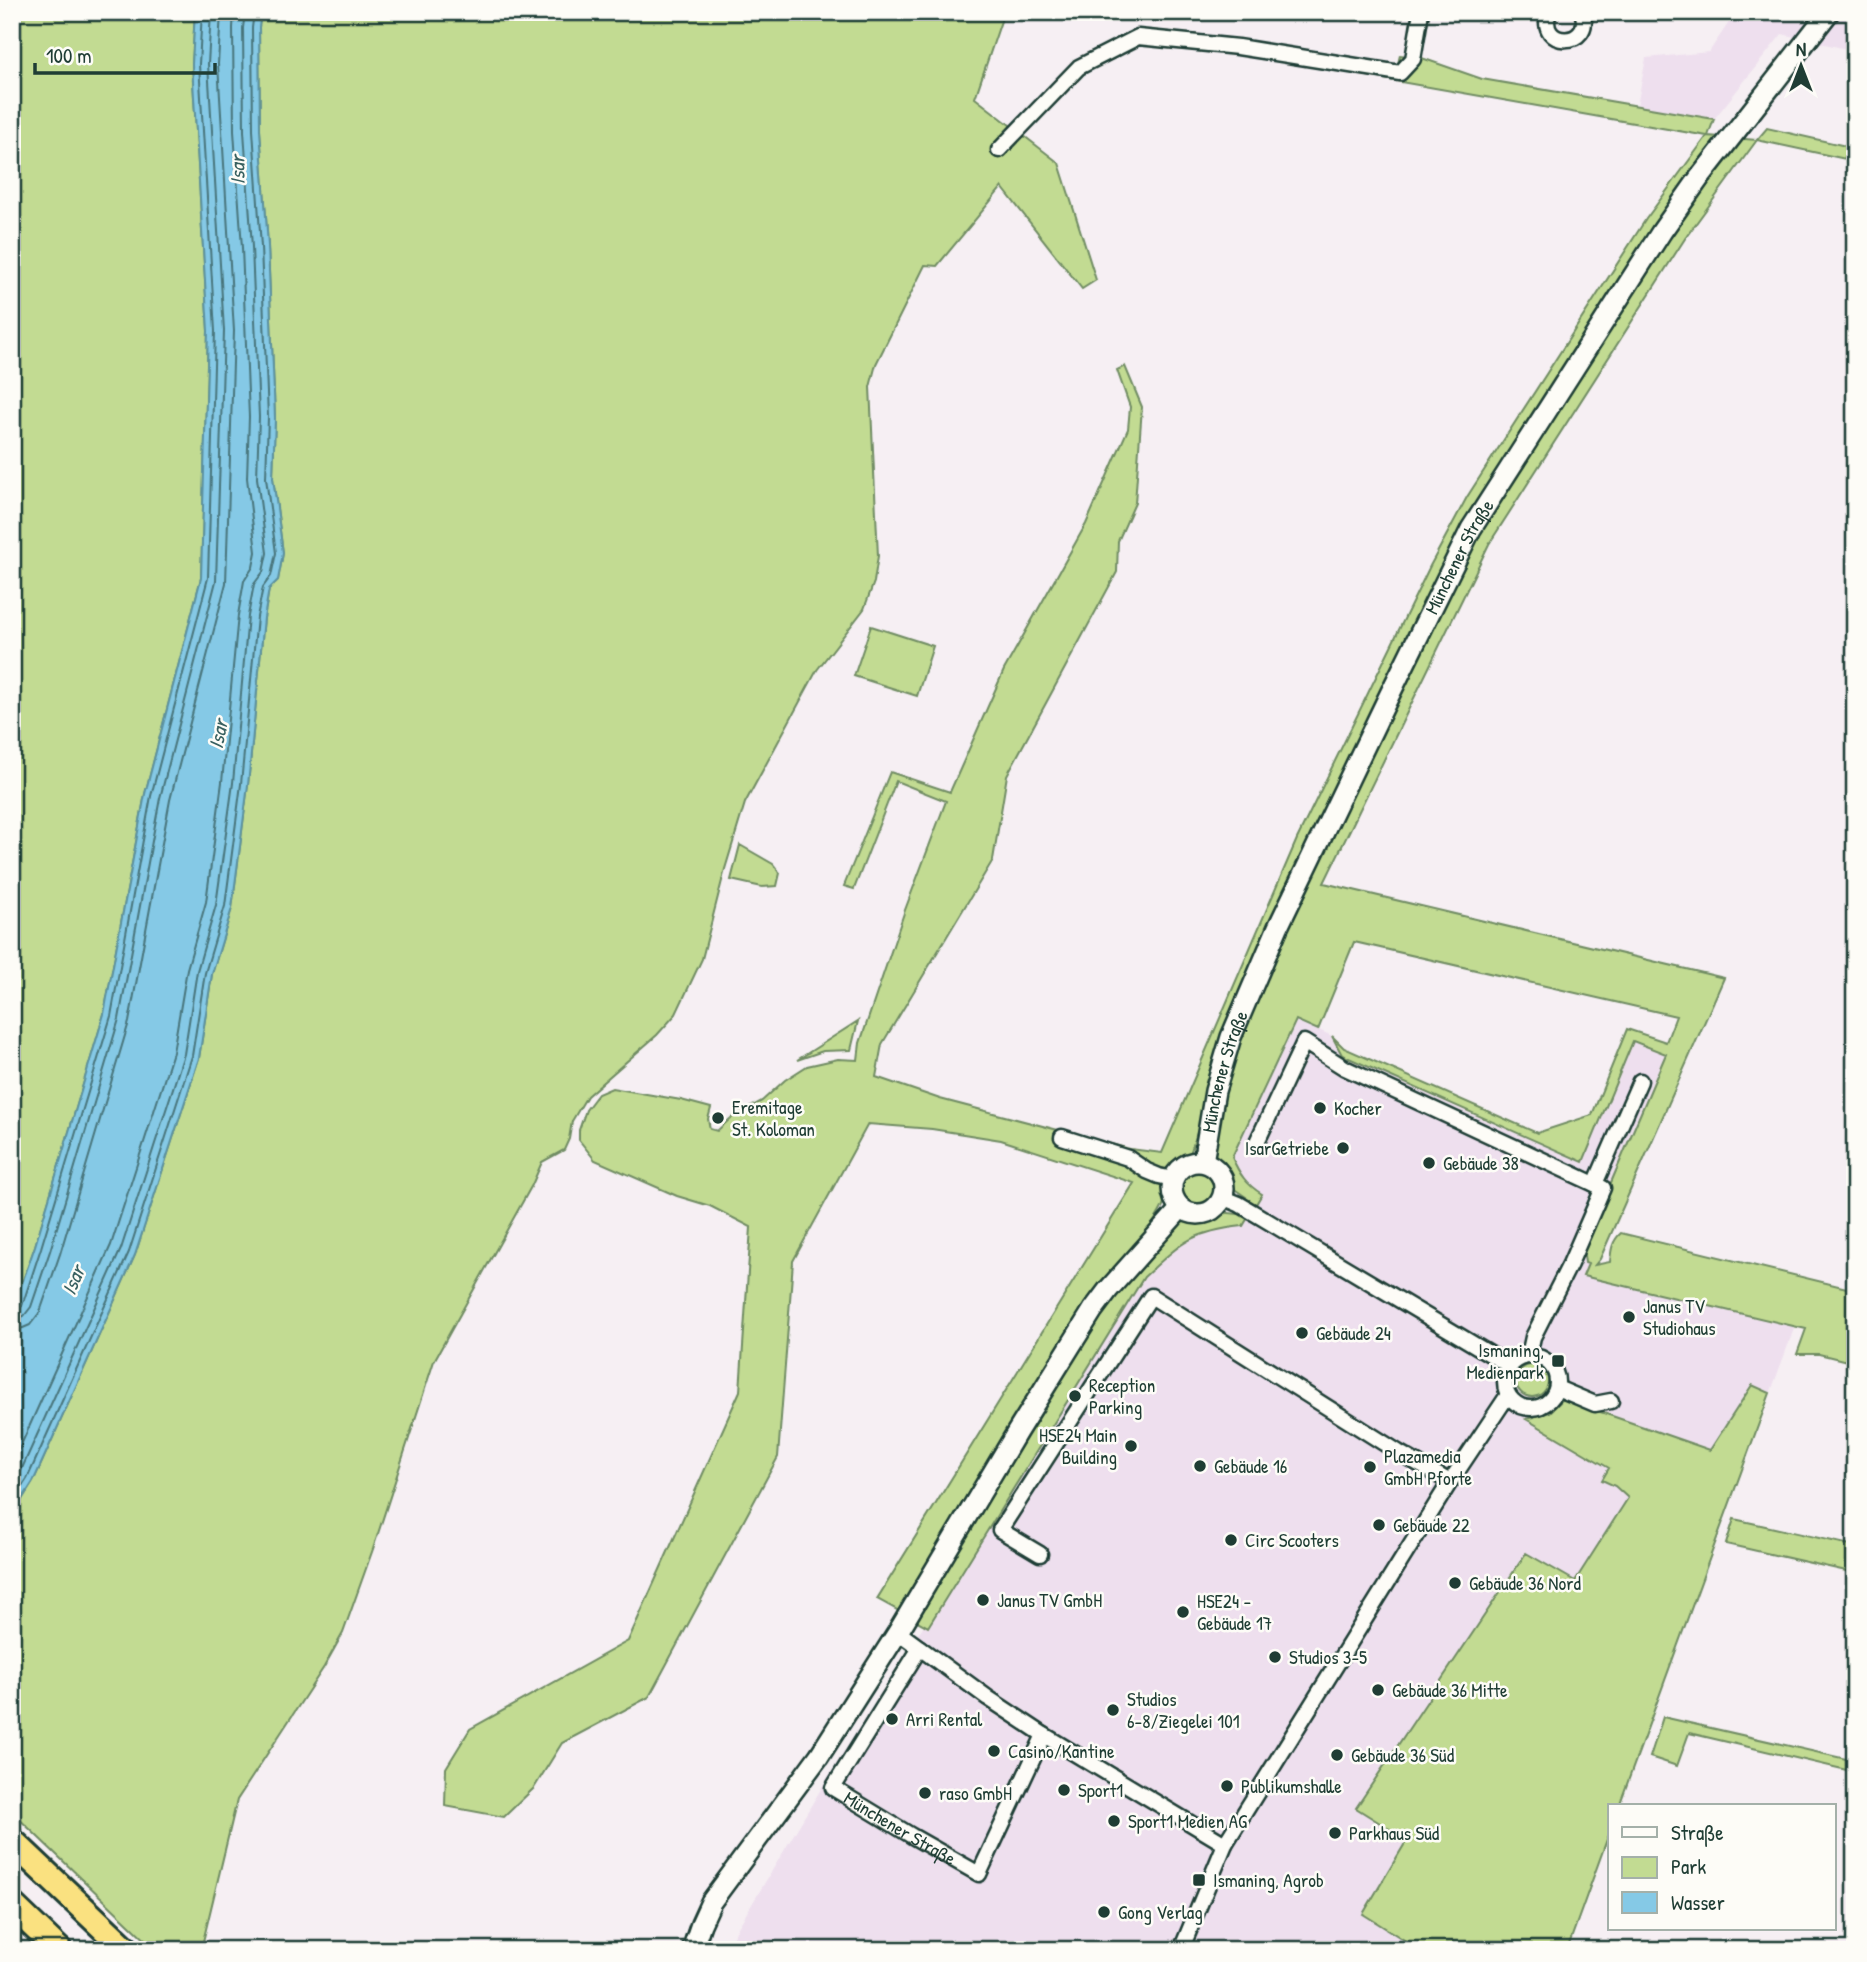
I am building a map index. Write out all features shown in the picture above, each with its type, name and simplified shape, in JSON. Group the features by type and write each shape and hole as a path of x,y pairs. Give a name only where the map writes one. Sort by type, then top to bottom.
{"highway":[{"path":"12,1841 127,1950"},
{"path":"12,1905 59,1950"}],"main road":[{"name":"Münchener Straße","path":"1203,1162 1214,1091 1231,1037 1278,927 1471,529 1662,231 1700,177 1829,12"},
{"path":"1203,1162 1212,1166 1221,1176 1224,1185 1222,1197 1217,1206 1205,1213 1191,1213 1181,1208 1174,1199 1173,1179 1184,1166 1203,1162"},
{"path":"692,1950 711,1902 820,1756 1093,1310 1181,1208"}],"street":[{"path":"999,150 1079,67 1138,37 1238,47 1400,73 1413,59 1421,12"},
{"path":"1549,12 1546,19 1549,31 1553,36 1564,40 1581,32 1584,20 1582,12"},
{"path":"1256,1144 1304,1041 1345,1068 1603,1188 1534,1337 1529,1355"},
{"path":"1595,1184 1640,1081"},
{"path":"1062,1138 1128,1158 1147,1171 1173,1179"},
{"path":"1222,1197 1510,1366"},
{"path":"1040,1554 1000,1530 1151,1296 1450,1482"},
{"path":"1529,1355 1541,1357 1551,1364 1557,1374 1557,1388 1548,1402 1530,1408 1518,1405 1508,1395 1505,1387 1510,1366 1529,1355"},
{"path":"1557,1388 1595,1404 1611,1401"},
{"path":"1181,1950 1226,1844 1450,1482 1508,1395"},
{"path":"898,1632 1044,1735 1226,1844"},
{"name":"Münchener Straße","path":"920,1647 833,1788 979,1874 1044,1735"}],"shaded area":[{"path":"1736,12 1855,12 1855,51 1782,34 1714,119 1637,106 1646,58 1709,52"},
{"path":"1297,1020 1332,1036 1345,1055 1581,1155 1630,1037 1679,1055 1583,1276 1795,1326 1620,1804 1608,1804 1608,1837 1567,1950 725,1949 836,1764 1144,1277 1190,1238 1220,1228 1243,1226 1262,1194 1250,1187 1232,1158"}],"green space":[{"path":"12,12 195,12 192,64 208,331 201,578 145,794 104,1014 35,1246 12,1312"},
{"path":"261,12 1004,12 975,98 1059,163 1096,280 1082,289 1002,187 937,266 925,265 876,364 870,387 878,556 874,582 864,609 817,670 745,803 702,959 676,1014 657,1035 587,1096 572,1121 564,1150 542,1162 532,1185 434,1361 343,1633 324,1667 237,1800 201,1950 156,1950 12,1812 12,1515 33,1482 135,1255 199,1058 212,974 232,908 248,785 264,618 269,589 278,580 283,553 273,478 275,417 260,130"},
{"path":"1237,53 1397,68 1400,55 1419,57 1482,79 1714,119 1708,136 1757,140 1686,237 1489,544 1324,883 1724,978 1600,1259 1595,1265 1610,1262 1612,1246 1621,1233 1855,1290 1855,1363 1819,1354 1797,1354 1806,1329 1583,1276 1588,1264 1585,1263 1583,1248 1666,1054 1633,1041 1583,1162 1342,1055 1332,1036 1344,1048 1537,1133 1592,1115 1627,1029 1666,1042 1676,1016 1354,942 1318,1030 1296,1020 1232,1157 1244,1178 1262,1194 1243,1226 1210,1232 1188,1241 1144,1277 928,1627 877,1599 1134,1183 1001,1140 932,1129 868,1124 793,1261 778,1457 649,1697 562,1743 534,1788 504,1817 445,1806 446,1768 470,1729 628,1641 740,1391 751,1227 710,1206 677,1196 595,1160 579,1140 579,1130 586,1110 598,1094 612,1088 711,1108 708,1119 710,1129 717,1131 731,1118 762,1101 785,1080 807,1066 838,1059 858,1060 860,1043 905,910 946,801 896,781 854,889 844,886 890,772 950,792 1004,670 1086,524 1128,429 1130,407 1117,370 1125,366 1142,407 1135,503 1118,541 1117,572 1007,775 993,860 882,1044 876,1077 940,1099 1130,1149 1162,1153 1297,839 1430,566 1467,497 1646,219 1707,136","holes":["1197,1133 1215,1136 1215,1159 1227,1176 1230,1186 1246,1197 1238,1214 1219,1212 1201,1219 1183,1221 1167,1234 1153,1223 1164,1201 1163,1185 1148,1178 1169,1171 1178,1160 1190,1154"]},
{"path":"1767,128 1855,148 1855,161 1757,140"},
{"path":"871,626 933,646 917,696 854,676"},
{"path":"740,845 773,864 780,873 777,886 762,887 731,880"},
{"path":"858,1021 851,1050 823,1051 797,1060"},
{"path":"1198,1169 1211,1175 1217,1188 1211,1201 1198,1207 1185,1201 1179,1188 1185,1175"},
{"path":"1532,1365 1543,1370 1548,1381 1543,1392 1532,1397 1521,1392 1516,1381 1521,1370"},
{"path":"1752,1385 1770,1393 1620,1804 1608,1804 1608,1837 1567,1950 1420,1950 1363,1914 1407,1840 1356,1808 1526,1553 1575,1581 1628,1498 1615,1486 1602,1480 1609,1468 1526,1419 1550,1412 1563,1399 1710,1450"},
{"path":"1734,1519 1855,1546 1855,1573 1726,1544"},
{"path":"1663,1717 1855,1761 1855,1772 1689,1733 1677,1766 1650,1757"}],"water":[{"name":"Isar","path":"195,12 261,12 260,130 275,418 273,478 283,553 278,580 269,589 264,618 248,785 232,908 212,974 199,1058 135,1255 33,1482 12,1515 12,1312 35,1246 104,1014 145,794 201,578 208,331 192,64"}],"place":[{"name":"Kocher","path":"1320,1108"},
{"name":"Eremitage St. Koloman","path":"718,1118"},
{"name":"IsarGetriebe","path":"1343,1148"},
{"name":"Gebäude 38","path":"1429,1163"},
{"name":"Janus TV Studiohaus","path":"1629,1317"},
{"name":"Gebäude 24","path":"1302,1333"},
{"name":"Ismaning, Medienpark","path":"1558,1361"},
{"name":"Reception Parking","path":"1075,1396"},
{"name":"HSE24 Main Building","path":"1131,1446"},
{"name":"Gebäude 16","path":"1200,1466"},
{"name":"Plazamedia GmbH Pforte","path":"1370,1467"},
{"name":"Gebäude 22","path":"1379,1525"},
{"name":"Circ Scooters","path":"1231,1540"},
{"name":"Gebäude 36 Nord","path":"1455,1583"},
{"name":"Janus TV GmbH","path":"983,1600"},
{"name":"HSE24 - Gebäude 17","path":"1183,1612"},
{"name":"Studios 3-5","path":"1275,1657"},
{"name":"Gebäude 36 Mitte","path":"1378,1690"},
{"name":"Studios 6-8/Ziegelei 101","path":"1113,1710"},
{"name":"Arri Rental","path":"892,1719"},
{"name":"Casino/Kantine","path":"994,1751"},
{"name":"Gebäude 36 Süd","path":"1337,1755"},
{"name":"Publikumshalle","path":"1227,1786"},
{"name":"Sport1","path":"1064,1790"},
{"name":"raso GmbH","path":"925,1793"},
{"name":"Sport1 Medien AG","path":"1114,1821"},
{"name":"Parkhaus Süd","path":"1335,1833"},
{"name":"Ismaning, Agrob","path":"1199,1880"},
{"name":"Gong Verlag","path":"1104,1912"}]}
